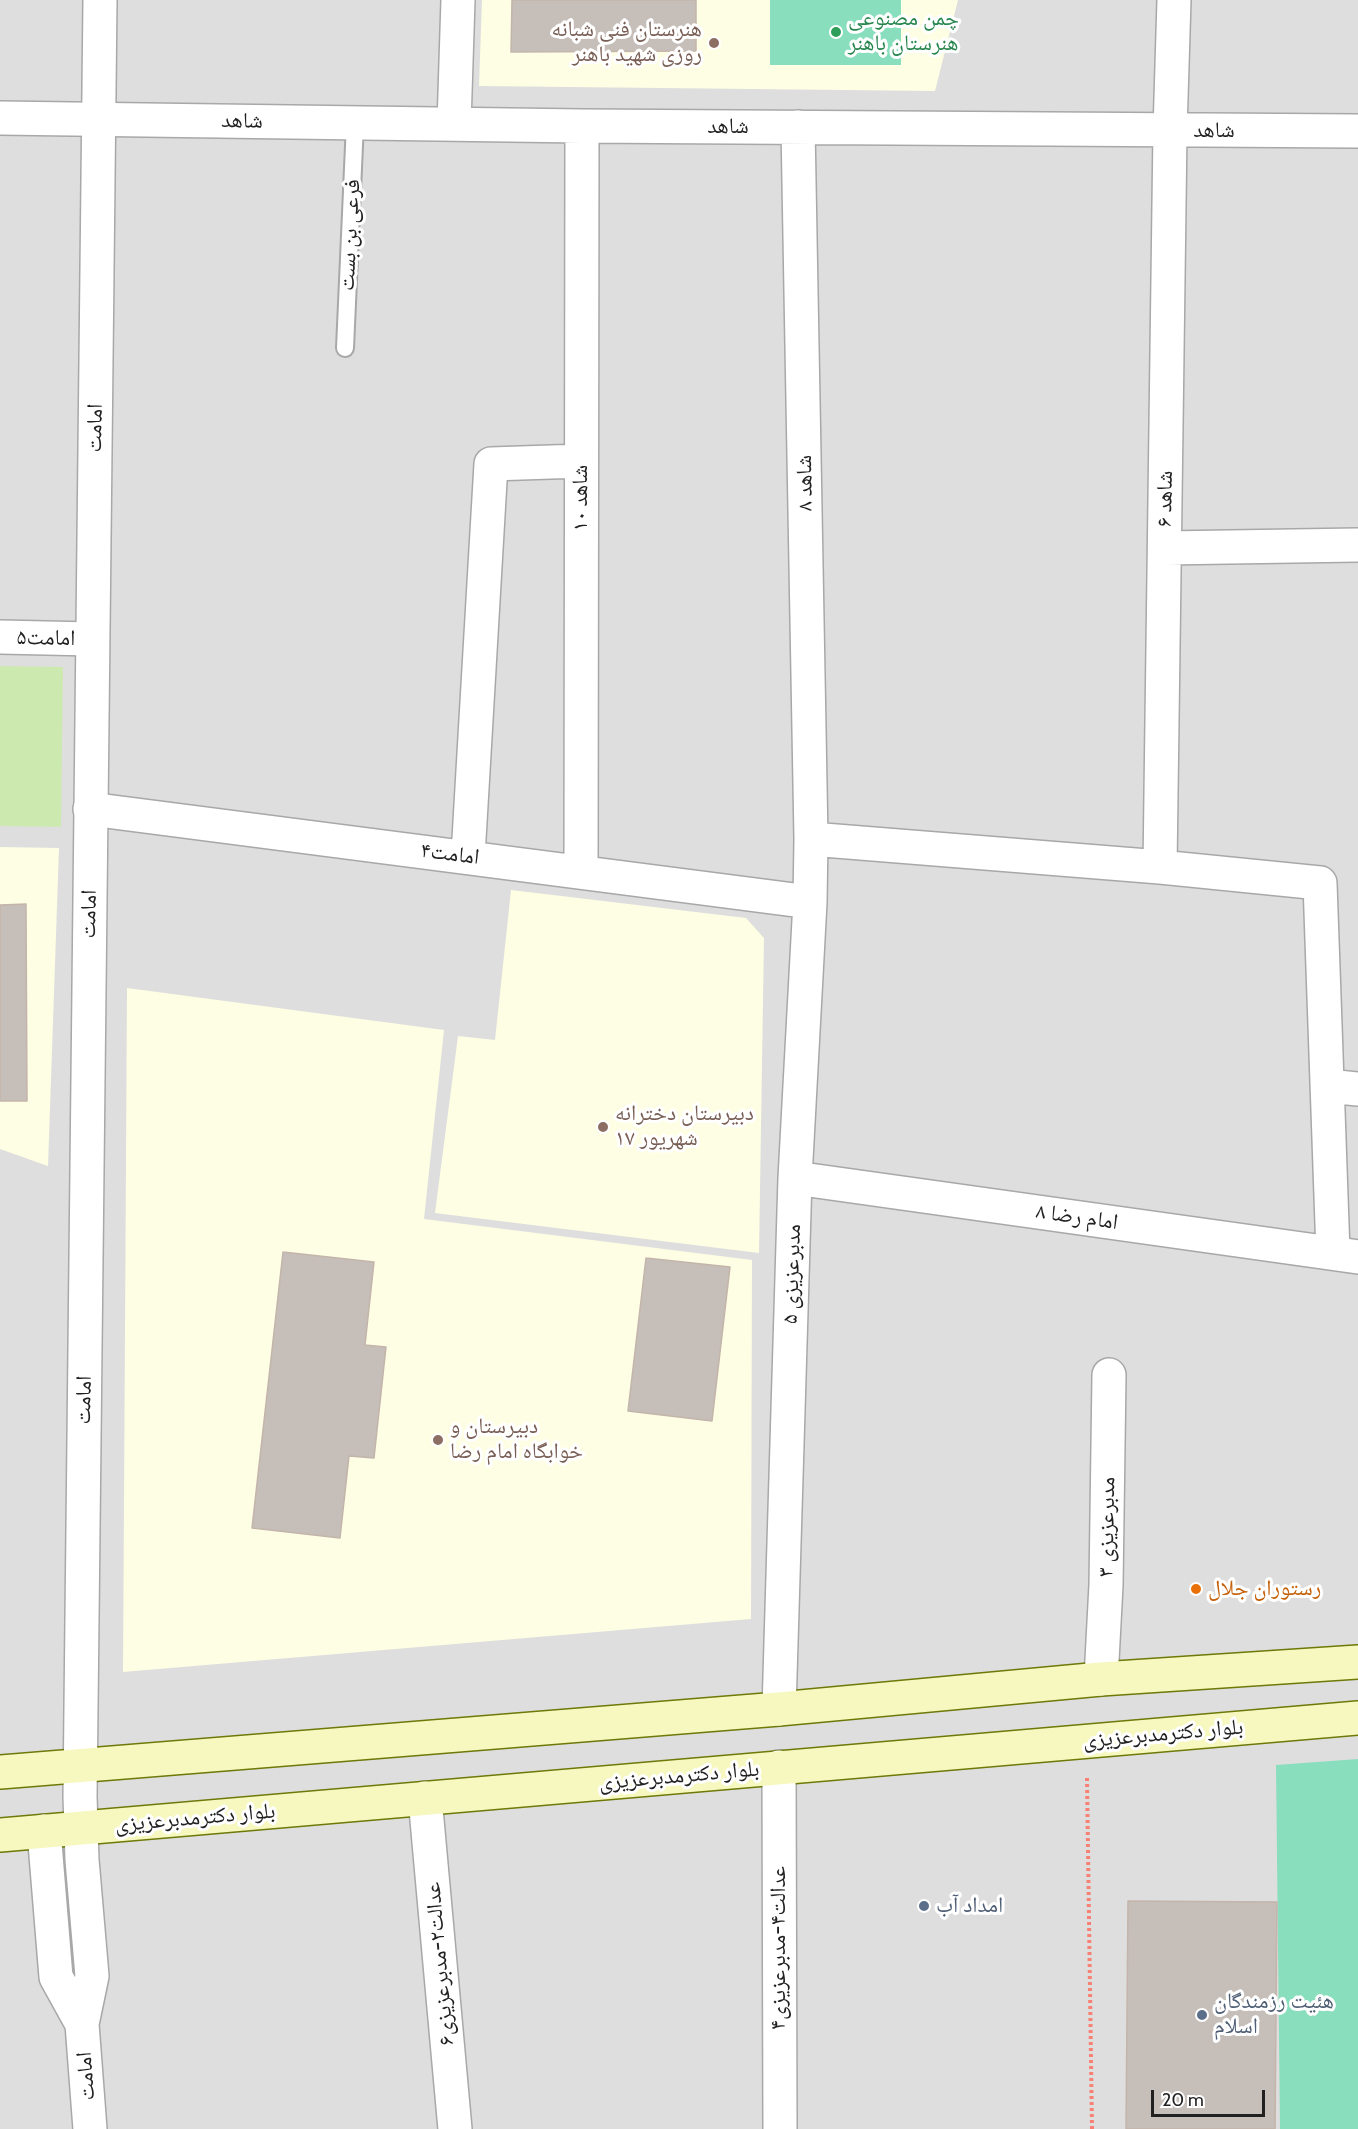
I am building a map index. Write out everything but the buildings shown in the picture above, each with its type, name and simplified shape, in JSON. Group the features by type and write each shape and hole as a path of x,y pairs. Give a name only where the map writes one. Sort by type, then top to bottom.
{"main road":[{"path":"0,1772 779,1709 1101,1678 1358,1662"},
{"name":"بلوار دکترمدبرعزیزی","path":"0,1835 1358,1718"}],"street":[{"name":"امامت","path":"90,2129 82,2024 92,1976 80,1828 80,1765 100,0"},
{"path":"454,124 458,0"},
{"name":"شاهد ۶","path":"1160,867 1170,130 1174,0"},
{"name":"شاهد","path":"0,118 582,126 1358,131"},
{"name":"شاهد ۱۰","path":"581,871 582,126"},
{"name":"شاهد ۸","path":"798,127 811,839"},
{"path":"468,856 491,464 581,461"},
{"path":"1165,548 1358,545"},
{"name":"امامت۵","path":"0,637 92,639"},
{"name":"امامت۴","path":"90,809 468,856 810,902"},
{"path":"811,839 1160,867 1320,883 1343,1087 1346,1255"},
{"name":"مدبرعزیزی ۵","path":"779,1709 795,1178 810,902 811,839"},
{"name":"امام رضا ۸","path":"795,1178 1346,1255"},
{"name":"مدبرعزیزی ۳","path":"1101,1678 1106,1585 1109,1375"},
{"name":"عدالت۴-مدبرعزیزی۴","path":"779,1767 780,2129"},
{"name":"عدالت۲-مدبرعزیزی۶","path":"425,1798 455,2129"},
{"path":"44,1831 56,1977 82,2024"}],"lane":[{"name":"فرعی بن بست","path":"345,348 355,123"}],"path":[{"path":"1086,1741 1092,2129"}],"shaded area":[{"path":"0,0 1358,0 1358,2129 0,2129"},
{"name":"هنرستان فنی شبانه‌ روزی شهید باهنر","path":"482,0 958,0 935,91 479,86"},
{"path":"0,847 59,848 48,1166 0,1149"},
{"name":"دبیرستان دخترانه ۱۷ شهریور","path":"511,890 746,918 764,938 759,1253 435,1213 458,1036 495,1040"},
{"name":"دبیرستان و خوابگاه امام رضا","path":"127,988 444,1030 424,1219 752,1260 751,1619 123,1672"}],"green space":[{"name":"چمن مصنوعی هنرستان باهنر","path":"770,0 901,0 901,65 770,65"},
{"path":"0,666 63,667 61,827 0,826"},
{"path":"1358,1759 1358,2129 1280,2129 1276,1765"}],"place":[{"name":"چمن مصنوعی هنرستان باهنر","path":"836,32"},
{"name":"هنرستان فنی شبانه‌ روزی شهید باهنر","path":"714,43"},
{"name":"دبیرستان دخترانه ۱۷ شهریور","path":"603,1127"},
{"name":"دبیرستان و خوابگاه امام رضا","path":"438,1440"},
{"name":"رستوران جلال","path":"1196,1589"},
{"name":"امداد آب","path":"924,1906"},
{"name":"هئیت رزمندگان اسلام","path":"1202,2015"}]}
